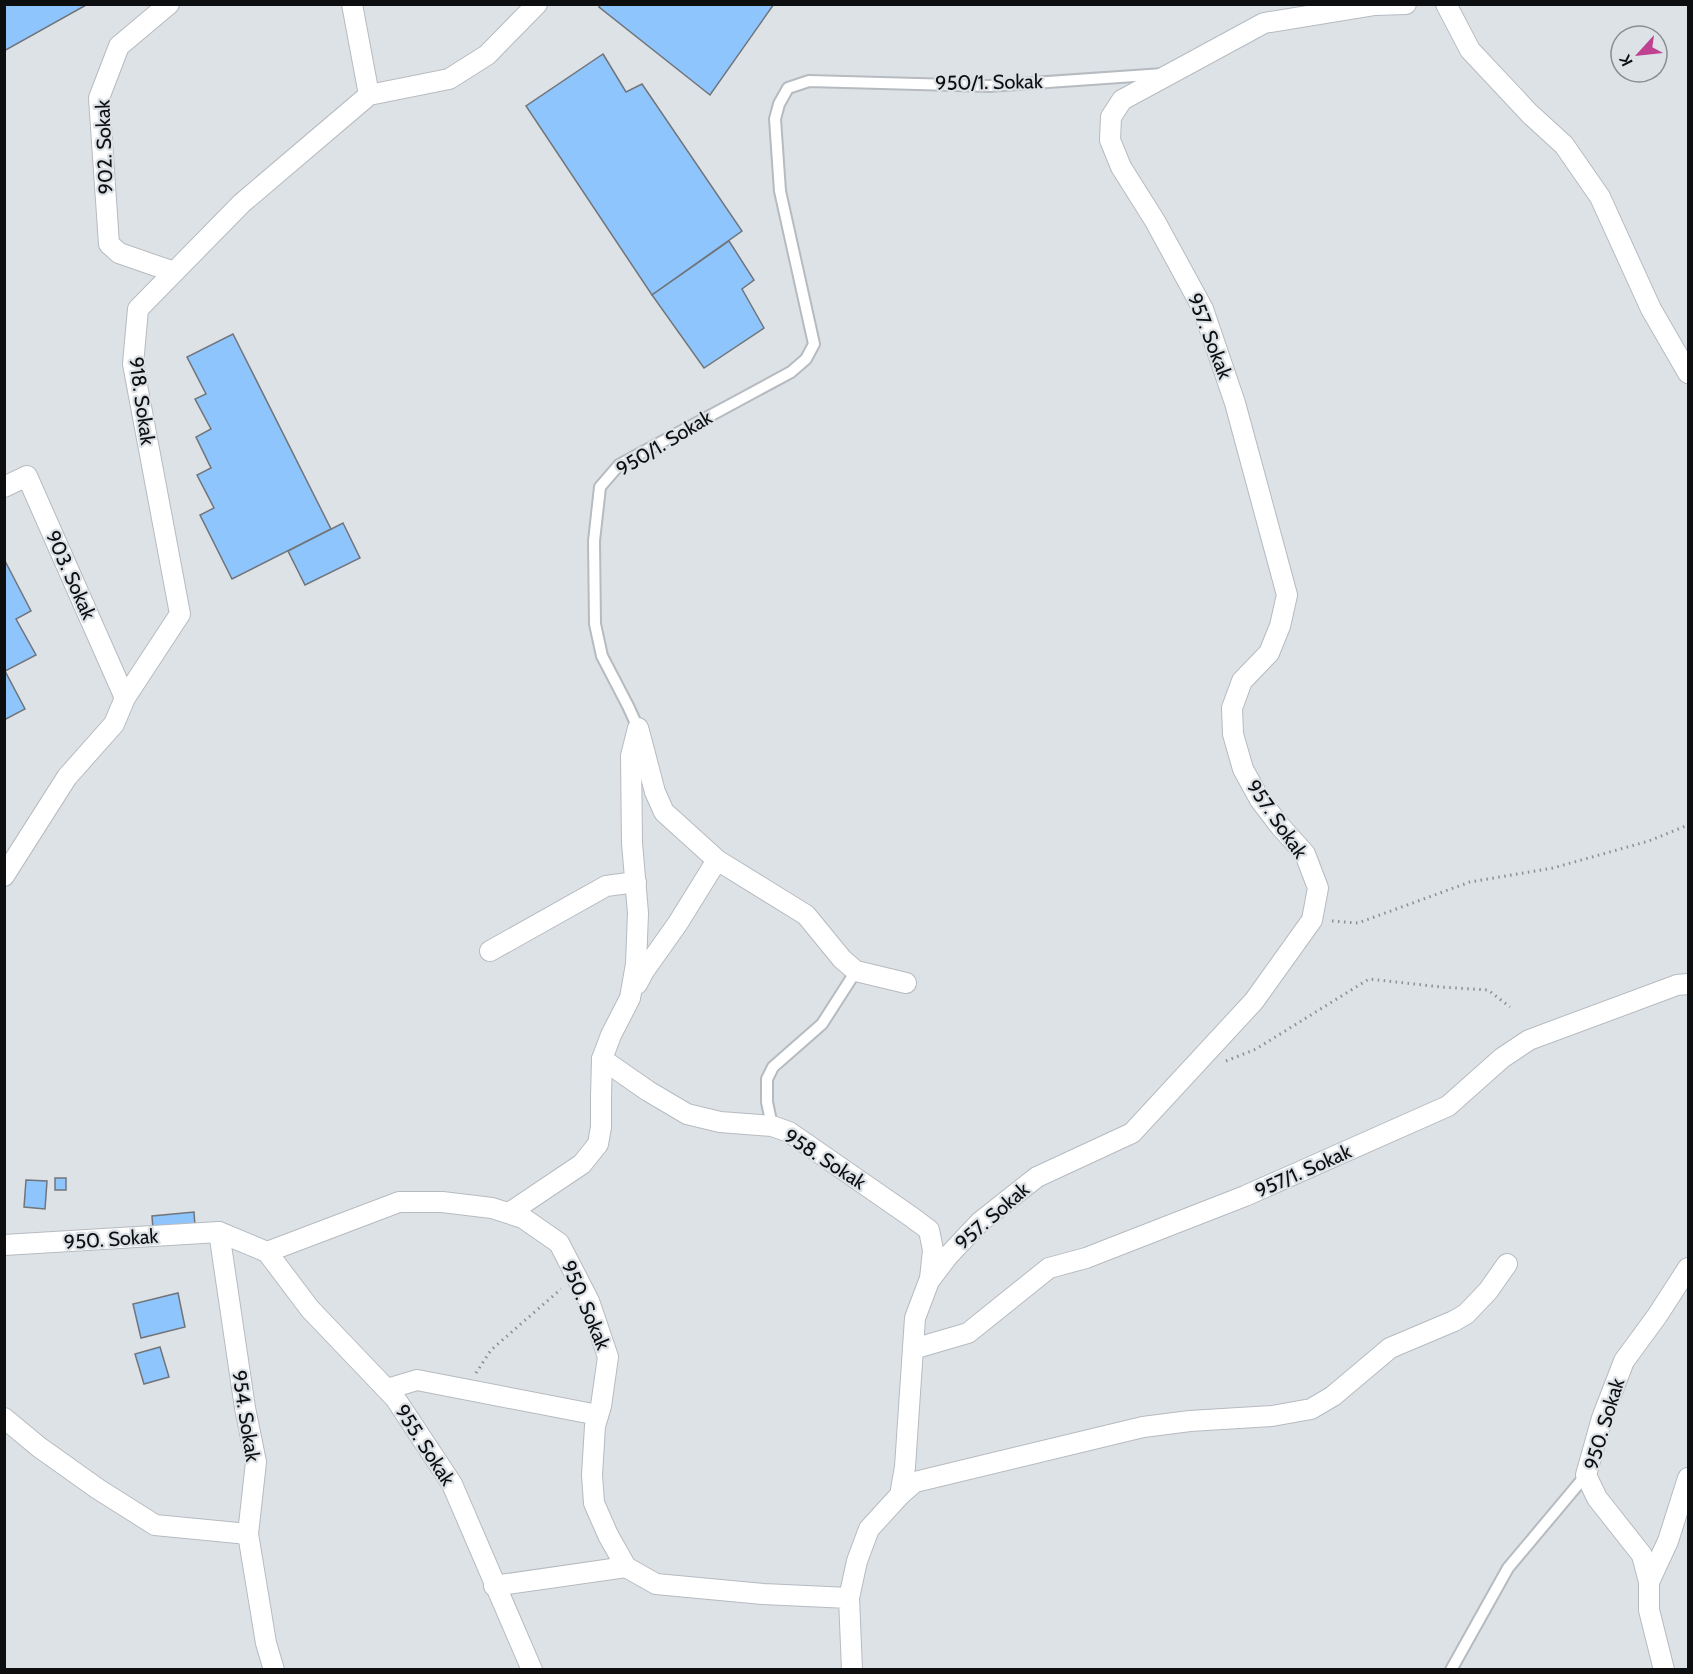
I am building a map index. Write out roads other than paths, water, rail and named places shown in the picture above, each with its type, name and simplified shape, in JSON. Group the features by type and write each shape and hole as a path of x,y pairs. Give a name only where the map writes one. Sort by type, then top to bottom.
{"street":[{"name":"902. Sokak","path":"169,4 119,46 99,98 109,244 119,253 174,272"},
{"path":"352,4 369,95"},
{"name":"918. Sokak","path":"4,876 67,777 114,724 125,698 180,614 133,364 138,309 242,203 369,95 449,79 488,55 537,4"},
{"name":"957. Sokak","path":"900,1495 915,1318 929,1281 948,1256 981,1222 1037,1177 1132,1133 1254,1001 1312,920 1318,888 1305,854 1260,800 1243,769 1233,734 1232,708 1242,681 1269,653 1281,626 1287,595 1235,403 1203,309 1155,221 1121,167 1110,140 1111,117 1122,100 1264,23 1375,5 1406,4"},
{"path":"1446,4 1470,50 1530,114 1564,145 1600,196 1651,309 1689,372"},
{"name":"903. Sokak","path":"4,487 27,476 125,698"},
{"path":"638,728 655,792 664,812 717,860 806,915 842,959 856,971 906,983"},
{"path":"630,998 636,964 639,913 632,843 631,756 638,728"},
{"path":"509,1214 582,1164 598,1144 601,1127 602,1059 611,1035 644,971 678,923 717,860"},
{"path":"490,951 606,886 636,882"},
{"name":"957/1. Sokak","path":"913,1349 968,1333 1049,1268 1086,1258 1245,1196 1448,1106 1502,1058 1529,1040 1677,985 1689,984"},
{"name":"958. Sokak","path":"602,1059 648,1091 687,1114 720,1122 771,1126 789,1132 929,1230 933,1250 929,1281"},
{"name":"950. Sokak","path":"4,1245 219,1232 267,1252 399,1202 442,1202 492,1208 523,1218 559,1243 589,1301 608,1357 595,1426 592,1475 594,1503 626,1567"},
{"name":"954. Sokak","path":"219,1232 243,1397 256,1462 248,1534 266,1643 274,1670"},
{"name":"955. Sokak","path":"267,1252 310,1309 395,1398 452,1484 532,1670"},
{"path":"852,1670 849,1598 857,1561 869,1529 915,1482 1143,1427 1190,1421 1272,1416 1311,1409 1333,1396 1390,1348 1466,1314 1488,1291 1507,1264"},
{"name":"950. Sokak","path":"1649,1582 1642,1555 1597,1498 1586,1475 1602,1418 1624,1361 1689,1268"},
{"path":"387,1389 417,1380 598,1415"},
{"path":"4,1418 49,1454 155,1526 248,1534"},
{"path":"1664,1670 1649,1610 1649,1582 1668,1540 1689,1478"},
{"path":"494,1586 626,1567 656,1584 763,1594 849,1598"}],"lane":[{"name":"950/1. Sokak","path":"638,728 602,656 595,624 594,541 600,487 619,465 791,372 806,359 814,344 780,191 775,119 779,104 788,88 809,81 989,86 1172,73"},
{"path":"771,1126 767,1102 767,1078 772,1067 822,1024 856,971"},
{"path":"1451,1670 1508,1568 1586,1475"}]}
